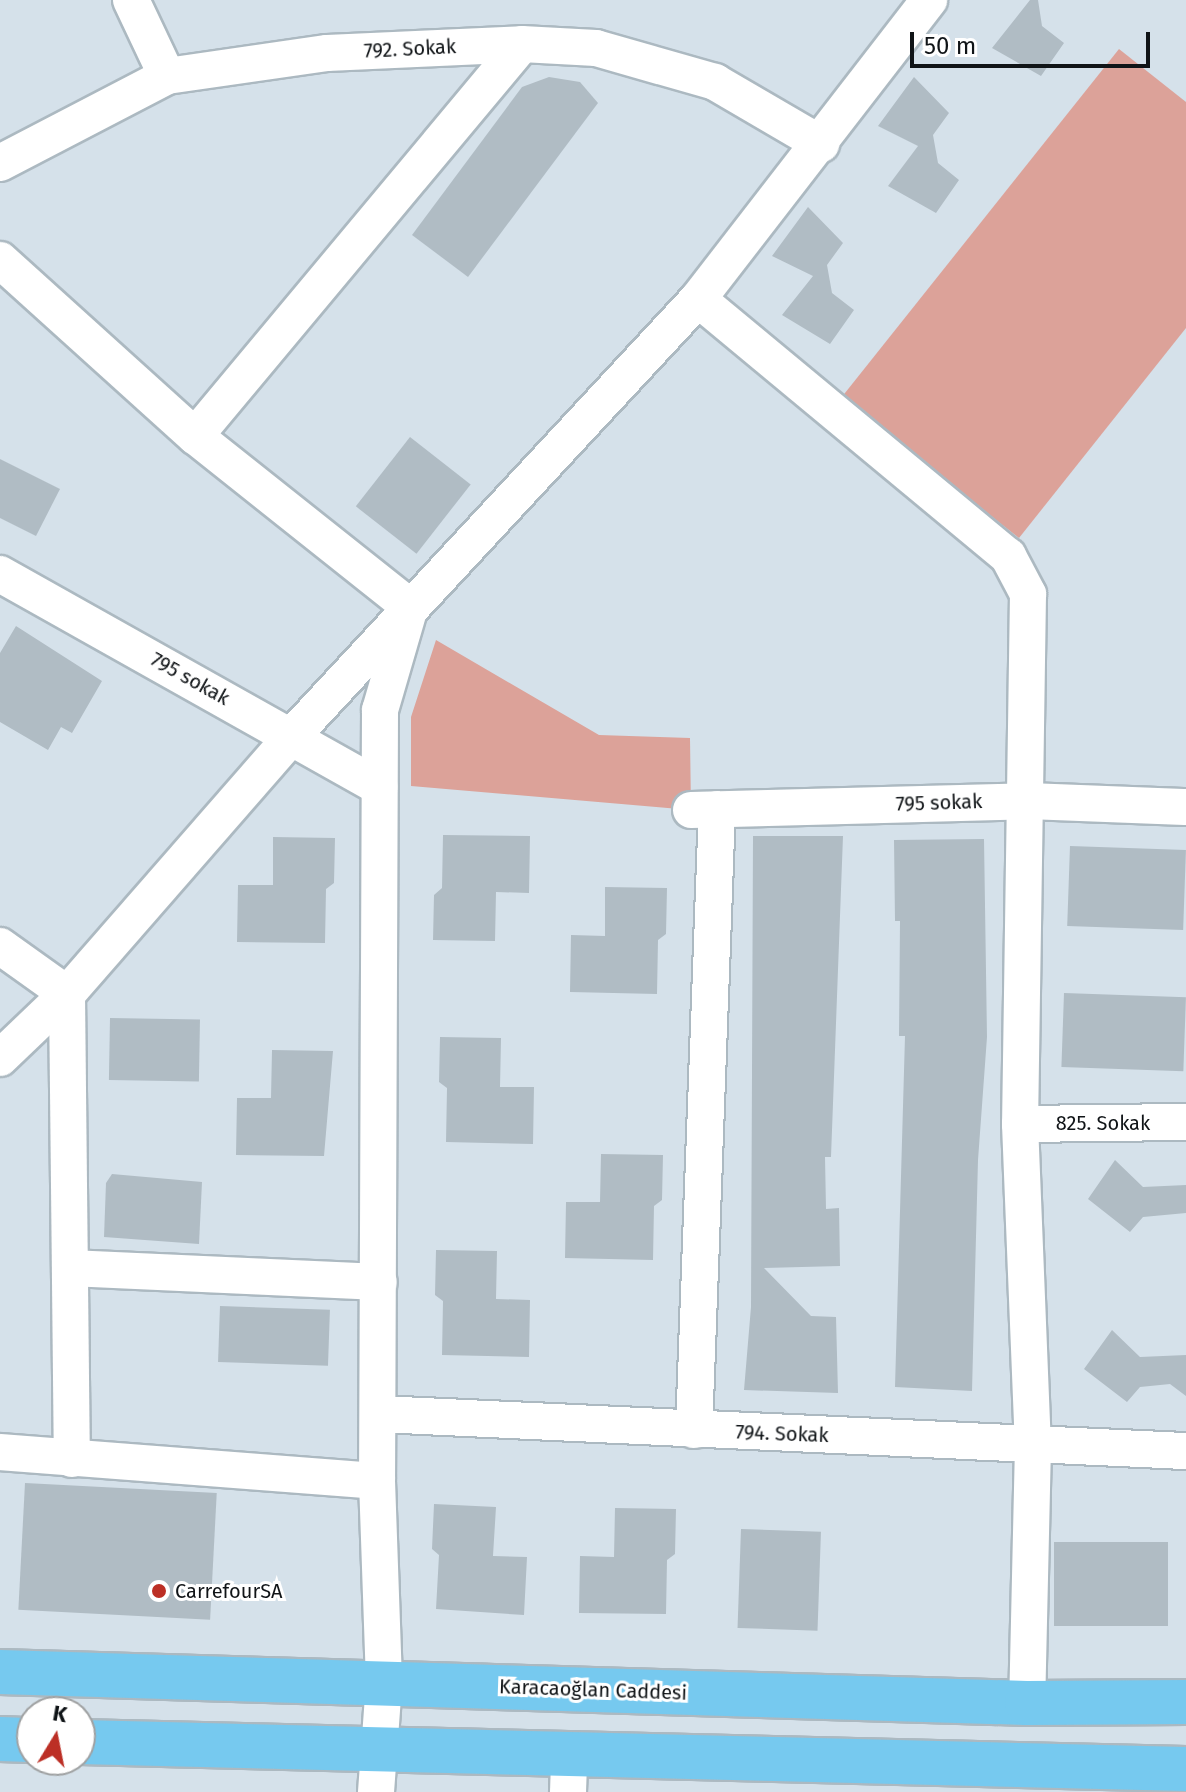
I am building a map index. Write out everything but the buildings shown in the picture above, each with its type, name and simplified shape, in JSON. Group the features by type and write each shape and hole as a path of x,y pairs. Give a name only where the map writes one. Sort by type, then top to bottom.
{"main road":[{"name":"Karacaoğlan Caddesi","path":"0,1672 1027,1703 1186,1702"},
{"path":"96,1744 377,1772 1092,1780 1186,1769"}],"street":[{"path":"131,0 167,76"},
{"path":"0,1058 67,994 293,735 698,299 821,144 929,0"},
{"path":"195,436 522,44"},
{"name":"792. Sokak","path":"0,163 167,76 327,53 522,44 596,48 715,82 821,144"},
{"path":"0,260 195,436 410,607"},
{"path":"698,299 1008,556 1028,594 1028,801 1020,1124 1033,1445 1027,1703"},
{"name":"795 sokak","path":"0,574 293,735 379,787"},
{"path":"377,1772 384,1683 377,1481 380,710 410,607"},
{"name":"795 sokak","path":"694,1430 704,810 1028,801 1186,807"},
{"path":"0,946 67,994"},
{"path":"67,994 72,1459"},
{"name":"825. Sokak","path":"1020,1124 1186,1122"},
{"path":"71,1268 379,1282"},
{"name":"794. Sokak","path":"379,1414 1186,1451"},
{"path":"0,1452 377,1481"}],"shaded area":[{"path":"1119,49 1186,102 1186,328 1019,538 841,398"},
{"path":"436,640 599,735 690,738 691,810 411,786 411,717"}],"place":[{"name":"CarrefourSA","path":"159,1591"}]}
